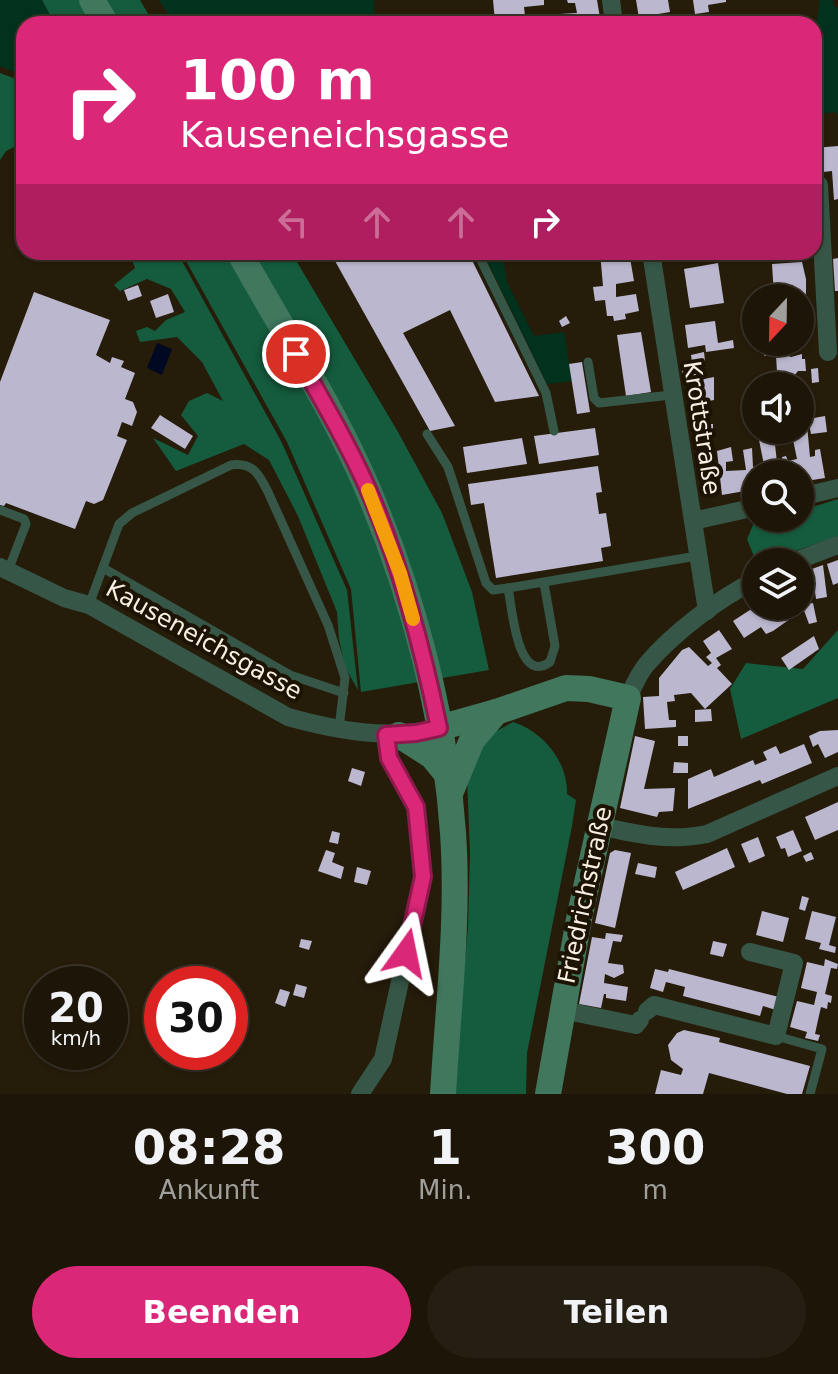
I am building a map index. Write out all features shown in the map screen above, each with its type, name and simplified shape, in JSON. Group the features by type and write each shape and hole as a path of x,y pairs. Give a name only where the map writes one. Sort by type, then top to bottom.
{"main road":[{"path":"243,260 339,430 368,490 400,573 428,674 447,784 454,884 443,1094"},
{"path":"439,728 566,688 589,689 628,698"},
{"name":"Friedrichstraße","path":"548,1094 599,826 628,698"},
{"path":"447,784 472,740 496,712"},
{"path":"392,735 432,756 447,784"}],"street":[{"path":"822,212 828,352"},
{"name":"Krottstraße","path":"657,260 671,395 707,611"},
{"path":"814,494 838,488"},
{"path":"693,521 742,510"},
{"path":"814,554 838,545"},
{"name":"Kauseneichsgasse","path":"4,569 64,598 89,605 288,717 392,735 439,728"},
{"name":"Friedrichstraße","path":"628,698 646,665 707,611 742,589"},
{"path":"360,1094 383,1059 423,877 416,807 389,758 392,735"},
{"path":"599,826 651,837 695,837 838,776"},
{"path":"562,1010 636,1025 654,1005 776,1036 796,957 750,952"}],"lane":[{"path":"481,260 546,393 554,431"},
{"path":"588,362 594,398 599,403 671,395"},
{"path":"427,434 448,467 486,583 493,590 697,556"},
{"path":"89,605 119,524 132,513 231,465 244,464 257,471 268,492 328,625 345,678 339,728"},
{"path":"0,510 26,521 4,569"},
{"path":"103,568 290,675 344,693"},
{"path":"508,588 523,658 530,664 545,666 555,652 544,583"},
{"path":"776,1036 822,1049 810,1094"}],"green space":[{"path":"0,0 42,0 51,16 16,16 16,73 0,66"},
{"path":"42,0 140,0 149,16 51,16"},
{"path":"159,0 374,0 374,16 169,16"},
{"path":"820,0 833,0 834,7 838,7 838,115 835,112 822,113 822,16 818,16"},
{"path":"0,73 16,79 16,146 6,151 0,160"},
{"path":"132,260 181,260 282,443 347,590 358,690 345,667 337,612 298,516 269,460 244,444 176,471 153,438 188,455 198,436 181,415 189,401 207,393 223,401 202,362 177,337 140,342 136,331 147,327 155,331 166,320 185,312 171,289 147,279 120,291 114,285 135,268"},
{"path":"185,260 296,260 398,432 442,513 472,592 489,670 361,692 351,589 287,442"},
{"path":"487,260 503,260 507,282 534,336 564,332 572,381 547,384"},
{"path":"838,499 838,536 804,548 751,548 747,539 750,532 814,532 814,507"},
{"path":"838,630 838,698 741,739 730,689 746,663 803,669"},
{"path":"513,722 534,732 558,759 567,794 576,800 572,826 527,1053 526,1094 453,1094 468,927 470,854 467,777 489,735"}],"water":[{"path":"157,343 172,349 162,375 147,368"}],"building":[{"path":"493,0 544,0 544,5 524,7 525,16 495,16"},
{"path":"567,0 597,0 600,16 525,16 577,13 575,3 568,3"},
{"path":"636,0 668,0 670,12 652,15 658,16 639,16"},
{"path":"693,0 726,2 708,5 709,12 695,14"},
{"path":"838,146 838,199 834,200 832,171 822,172 822,147"},
{"path":"838,258 838,291 835,291 833,259"},
{"path":"334,260 472,260 539,396 495,402 450,310 403,333 455,426 430,431"},
{"path":"601,260 630,260 634,281 616,284 616,297 636,294 639,311 625,314 626,319 614,321 613,316 607,316 605,300 595,301 593,287 603,286"},
{"path":"802,262 806,284 773,284 772,264"},
{"path":"718,263 724,303 690,308 684,269"},
{"path":"138,285 142,296 128,301 124,290"},
{"path":"34,292 110,320 96,355 110,363 112,357 124,361 121,367 135,373 125,399 133,402 137,412 132,426 122,422 117,436 127,440 103,500 94,504 86,501 75,529 6,503 0,505 0,382"},
{"path":"168,294 174,312 156,318 150,301"},
{"path":"566,316 570,323 562,327 559,321"},
{"path":"715,321 718,343 733,340 734,348 706,352 705,345 688,348 685,325"},
{"path":"641,332 651,392 626,396 617,335"},
{"path":"704,352 704,379 714,377 714,400 703,402 699,380 684,382 681,364 692,362 691,355"},
{"path":"776,356 802,356 805,359 806,371 777,372"},
{"path":"582,362 590,412 577,414 569,364"},
{"path":"818,368 819,382 814,383 811,369"},
{"path":"703,402 706,422 693,424 689,405"},
{"path":"160,415 193,436 185,449 151,428"},
{"path":"825,416 827,432 814,434 814,418"},
{"path":"699,424 713,424 713,453 700,454"},
{"path":"595,428 599,455 539,464 534,436"},
{"path":"522,438 527,464 467,473 463,447"},
{"path":"760,444 775,444 777,460 763,460"},
{"path":"794,444 809,444 810,457 820,449 825,478 814,480 814,460 792,460 797,459"},
{"path":"731,447 733,461 726,462 726,471 742,470 742,491 722,495 717,451"},
{"path":"752,448 753,460 744,460 743,450"},
{"path":"598,466 602,492 596,493 599,514 606,513 611,546 601,548 603,561 496,578 484,503 471,505 468,484"},
{"path":"838,560 838,583 833,585 827,564"},
{"path":"823,565 827,597 816,599 814,568"},
{"path":"814,608 817,622 809,624 808,620 814,620"},
{"path":"742,615 742,620 789,620 766,634 761,627 744,638 733,621"},
{"path":"719,630 732,649 716,658 721,665 717,668 732,684 705,709 691,693 674,695 675,701 667,702 669,720 676,720 676,727 645,729 643,697 659,696 659,678 682,650 689,647 708,666 712,663 706,657 711,653 703,641"},
{"path":"814,636 819,649 789,670 781,658"},
{"path":"711,709 712,721 695,722 695,710"},
{"path":"838,730 838,752 825,758 818,744 813,747 809,736 820,731"},
{"path":"635,736 655,741 644,789 675,788 673,811 659,812 657,817 620,808"},
{"path":"678,736 688,736 688,746 678,746"},
{"path":"804,744 812,763 688,809 688,779 711,769 714,777 753,760 755,765 767,760 763,752 776,746 780,754"},
{"path":"674,762 688,763 688,773 673,773"},
{"path":"352,768 365,772 361,786 348,781"},
{"path":"838,802 838,830 815,840 805,817"},
{"path":"793,830 802,851 788,857 776,837"},
{"path":"332,831 340,833 338,844 329,842"},
{"path":"758,837 765,856 749,863 741,844"},
{"path":"727,848 735,867 683,890 675,872"},
{"path":"326,850 335,853 332,862 344,867 341,879 318,871"},
{"path":"615,850 631,853 615,928 595,923 610,853"},
{"path":"811,852 814,859 806,862 803,856"},
{"path":"638,863 657,867 655,878 635,874"},
{"path":"357,867 371,871 367,885 354,882"},
{"path":"802,896 809,898 805,911 799,909"},
{"path":"762,911 789,918 783,942 756,935"},
{"path":"812,911 836,917 829,945 836,947 835,953 819,949 821,943 805,939"},
{"path":"606,933 623,935 621,942 613,941 608,963 623,965 624,973 614,978 605,974 604,983 628,987 626,1001 606,998 604,994 601,1008 579,1004 592,937 605,939"},
{"path":"301,939 312,941 309,950 299,947"},
{"path":"713,941 727,944 723,957 710,954"},
{"path":"825,959 838,964 837,969 831,968 825,994 832,996 831,1003 828,1002 827,1009 821,1007 815,1034 820,1035 818,1041 805,1038 807,1032 790,1027 797,1001 814,1005 817,992 801,988 807,962 824,966"},
{"path":"655,969 668,972 669,969 779,997 776,1010 763,1006 760,1016 683,996 685,987 666,982 663,992 650,988"},
{"path":"296,984 307,987 304,998 293,995"},
{"path":"280,989 290,992 285,1007 275,1003"},
{"path":"684,1030 810,1066 802,1094 787,1094 709,1073 703,1094 655,1094 661,1070 681,1075 683,1069 671,1060 668,1045 677,1033"}],"slow traffic":[{"path":"368,490 400,573 413,619"}],"route":[{"path":"296,354 339,430 368,490 400,573 428,674 439,728 386,735 389,758 416,807 423,877 406,953"}]}
